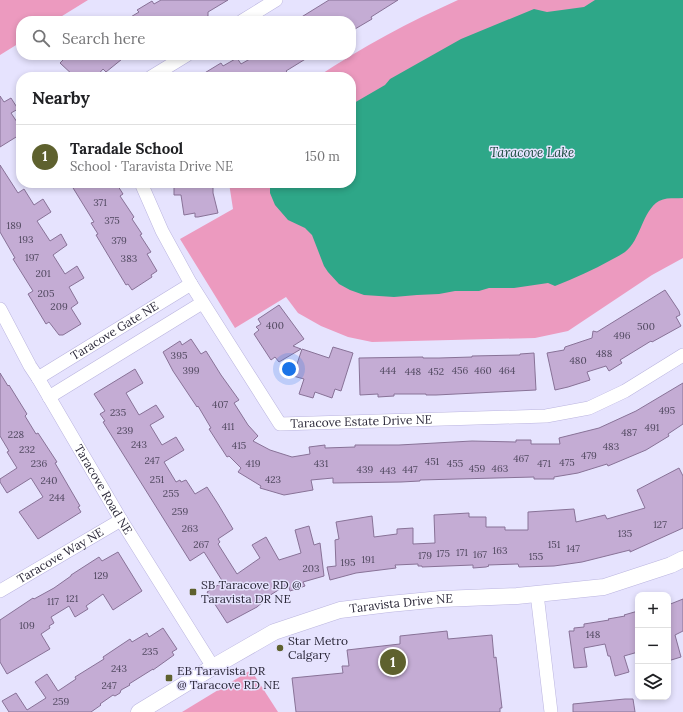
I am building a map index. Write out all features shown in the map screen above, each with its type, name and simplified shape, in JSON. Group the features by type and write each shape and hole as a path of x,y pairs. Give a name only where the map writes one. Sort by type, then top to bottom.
{"street":[{"path":"250,16 276,0"},
{"path":"159,72 179,60"},
{"name":"Taracove Estate Drive NE","path":"143,188 162,231 202,303 211,314 280,424 546,416 589,408 625,391 683,355"},
{"name":"Taracove Gate NE","path":"38,378 191,284"},
{"name":"Taracove Gate NE","path":"49,396 202,303"},
{"name":"Taracove Road NE","path":"0,310 20,348 121,520 213,667"},
{"name":"Taracove Way NE","path":"0,592 121,520"},
{"name":"Taravista Drive NE","path":"139,712 274,632 340,610 441,599 537,594 604,587 671,565 683,559"},
{"path":"537,594 551,712"}],"shaded area":[{"path":"0,0 88,0 62,16 16,16 16,45 0,55"},
{"name":"Taracove Lake","path":"458,0 683,0 683,258 652,275 568,331 535,338 372,342 348,337 321,326 298,313 286,297 235,328 180,239 233,209 230,188 356,188 356,72 325,72 343,60 356,60 356,52 422,17"},
{"path":"251,670 278,712 182,712"}],"water":[{"name":"Taracove Lake","path":"595,0 683,0 683,198 665,199 659,201 653,206 645,218 635,240 623,253 591,271 555,286 548,283 514,288 489,288 479,291 455,291 439,294 394,297 364,295 339,284 324,266 312,235 305,228 288,220 275,205 270,193 270,188 356,188 356,102 385,85 390,79 461,39 534,9 547,12 584,7"}],"building":[{"path":"161,0 228,0 208,12 208,16 132,16 139,12 137,10 152,1 154,4"},
{"path":"329,0 398,0 356,28 356,16 303,16"},
{"path":"63,60 121,60 106,72 103,69 100,72 70,72 60,63"},
{"path":"234,60 238,60 241,64 248,60 304,60 286,71 287,72 206,72 221,63 223,66"},
{"path":"0,96 4,102 11,98 16,106 16,110 11,113 16,120 16,137 0,147"},
{"path":"0,165 18,193 24,189 34,205 43,199 51,212 37,221 50,241 61,234 67,245 53,255 65,274 77,266 84,278 69,287 78,303 71,308 81,324 63,335 59,335 49,322 46,324 28,294 33,291 13,259 15,258 0,232"},
{"path":"73,188 119,188 123,194 120,196 134,217 132,219 151,252 147,254 157,271 151,275 152,277 132,290 128,284 126,285 96,235 98,234 91,223 94,222"},
{"path":"174,188 213,188 218,213 198,217 195,217 195,213 184,215 181,195 174,195"},
{"path":"665,290 679,311 680,315 676,317 681,326 652,342 651,341 620,360 622,363 609,371 606,366 587,372 590,380 555,390 547,353 564,350 565,347 592,338 593,331 597,332"},
{"path":"279,305 304,339 293,346 301,349 279,362 275,357 271,360 254,334 259,330 256,327 261,324 258,319"},
{"path":"191,339 201,354 206,351 239,400 234,403 248,425 258,436 253,441 270,450 292,457 310,454 309,447 325,445 325,448 355,447 355,445 399,445 472,441 516,442 516,440 531,440 531,444 560,444 559,438 599,428 636,411 683,383 683,424 668,434 669,436 646,450 608,466 607,464 578,473 554,477 554,479 534,479 534,477 333,483 333,478 311,480 313,490 284,495 260,488 261,486 238,472 241,468 229,456 227,457 209,429 211,428 198,406 197,407 173,371 163,352 180,341 182,345"},
{"path":"333,347 353,353 341,391 335,389 332,398 315,392 313,398 299,394 304,379 293,376 302,349 329,358"},
{"path":"534,353 536,390 436,395 394,394 394,396 378,397 378,394 360,395 359,358 439,358 520,355"},
{"path":"135,369 143,383 126,393 139,415 156,405 164,417 150,425 162,445 176,437 184,450 164,462 176,482 186,480 195,494 207,487 218,504 233,529 218,539 220,542 218,544 237,574 260,558 252,545 266,537 279,560 301,553 295,530 309,526 314,545 320,543 324,576 303,582 305,586 290,591 288,584 264,599 265,600 257,607 227,623 207,592 223,582 204,552 190,561 103,422 105,421 100,414 105,411 94,394"},
{"path":"0,373 27,414 25,416 36,434 38,433 57,462 55,463 80,506 78,507 81,512 38,539 19,512 43,497 31,478 7,493 0,482 0,479 17,468 7,452 9,451 0,436"},
{"path":"679,468 683,476 683,528 630,552 630,550 582,562 554,566 519,567 518,564 488,565 489,566 486,567 473,568 473,565 422,567 418,566 418,564 395,565 396,568 356,573 330,580 327,567 336,566 335,540 339,539 336,522 372,516 374,537 397,534 397,529 413,528 413,544 435,543 434,515 469,513 469,517 486,517 486,527 505,527 505,530 528,530 528,512 574,509 576,522 605,515 607,519 645,508 637,490"},
{"path":"118,552 142,591 113,610 103,594 86,606 88,609 75,617 69,606 51,617 54,623 49,626 50,628 41,634 50,649 7,674 0,662 0,620 33,598 34,599 54,588 99,557 102,561"},
{"path":"683,599 683,631 675,635 681,657 671,660 671,628 671,604"},
{"path":"635,612 635,653 624,656 629,672 615,676 605,644 584,648 587,667 574,668 569,631 574,631 574,628 584,627 584,624 609,620 608,619 625,616 624,615"},
{"path":"163,628 177,649 172,652 174,655 153,670 129,684 130,685 121,690 120,693 115,696 113,695 91,712 9,712 2,701 16,693 27,710 46,698 35,682 47,674 58,691 76,679 75,677 104,659 103,657 130,639 132,642 147,633 149,637"},
{"path":"447,631 448,639 492,635 502,708 500,708 500,712 296,712 292,678 343,673 342,666 349,666 347,650 400,644 400,636"},
{"path":"633,699 635,712 573,712 573,704"}],"place":[{"name":"SB Taracove RD @ Taravista DR NE","path":"193,592"},
{"name":"Star Metro Calgary","path":"280,648"},
{"name":"Taradale School","path":"393,662"},
{"name":"EB Taravista DR @ Taracove RD NE","path":"169,678"}]}
